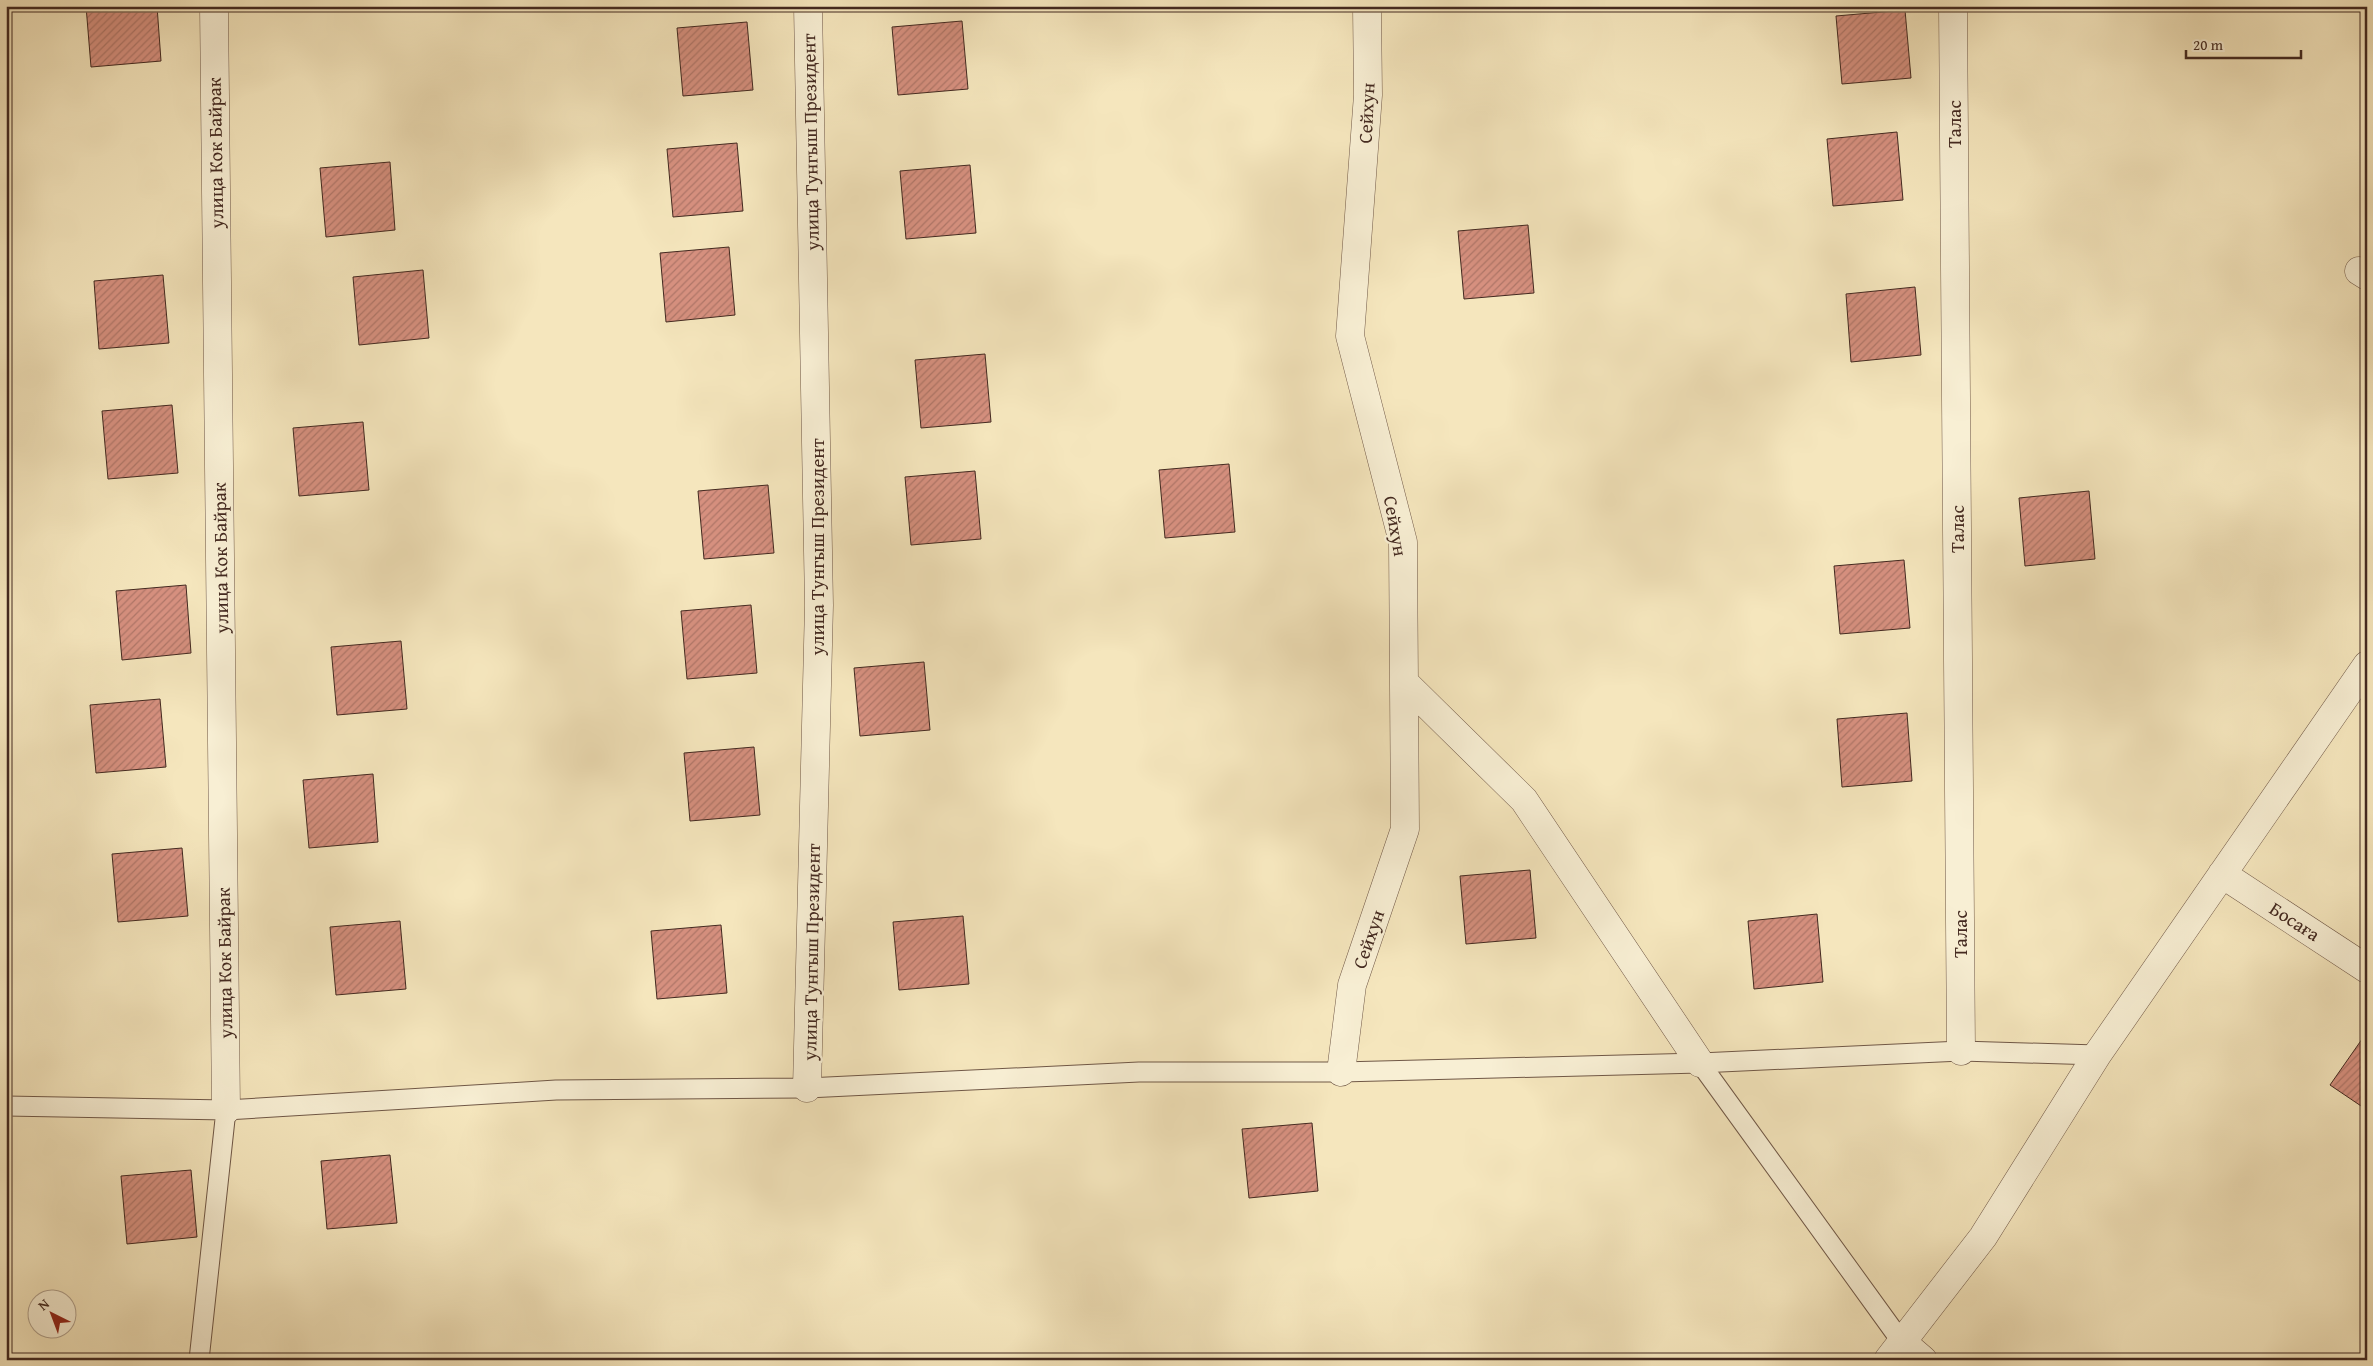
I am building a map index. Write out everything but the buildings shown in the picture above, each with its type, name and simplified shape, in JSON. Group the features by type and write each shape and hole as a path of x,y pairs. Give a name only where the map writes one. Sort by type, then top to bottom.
{"street":[{"name":"улица Кок Байрак","path":"214,6 226,1110"},
{"name":"улица Тунгыш Президент","path":"807,1088 819,605 808,6"},
{"name":"Сейхун","path":"1341,1072 1352,985 1405,829 1403,542 1350,336 1368,95 1367,6"},
{"name":"Талас","path":"1953,6 1961,1051"},
{"path":"1923,1360 1894,1350 1983,1237 2097,1055 2367,665"},
{"path":"1404,682 1524,800 1700,1063"},
{"name":"Босаға","path":"2222,874 2367,968"}],"lane":[{"path":"6,1106 226,1110 556,1090 807,1088 1139,1072 1341,1072 1700,1063 1961,1051 2097,1055"},
{"path":"1700,1063 1894,1350"},
{"path":"198,1360 226,1110"}]}
